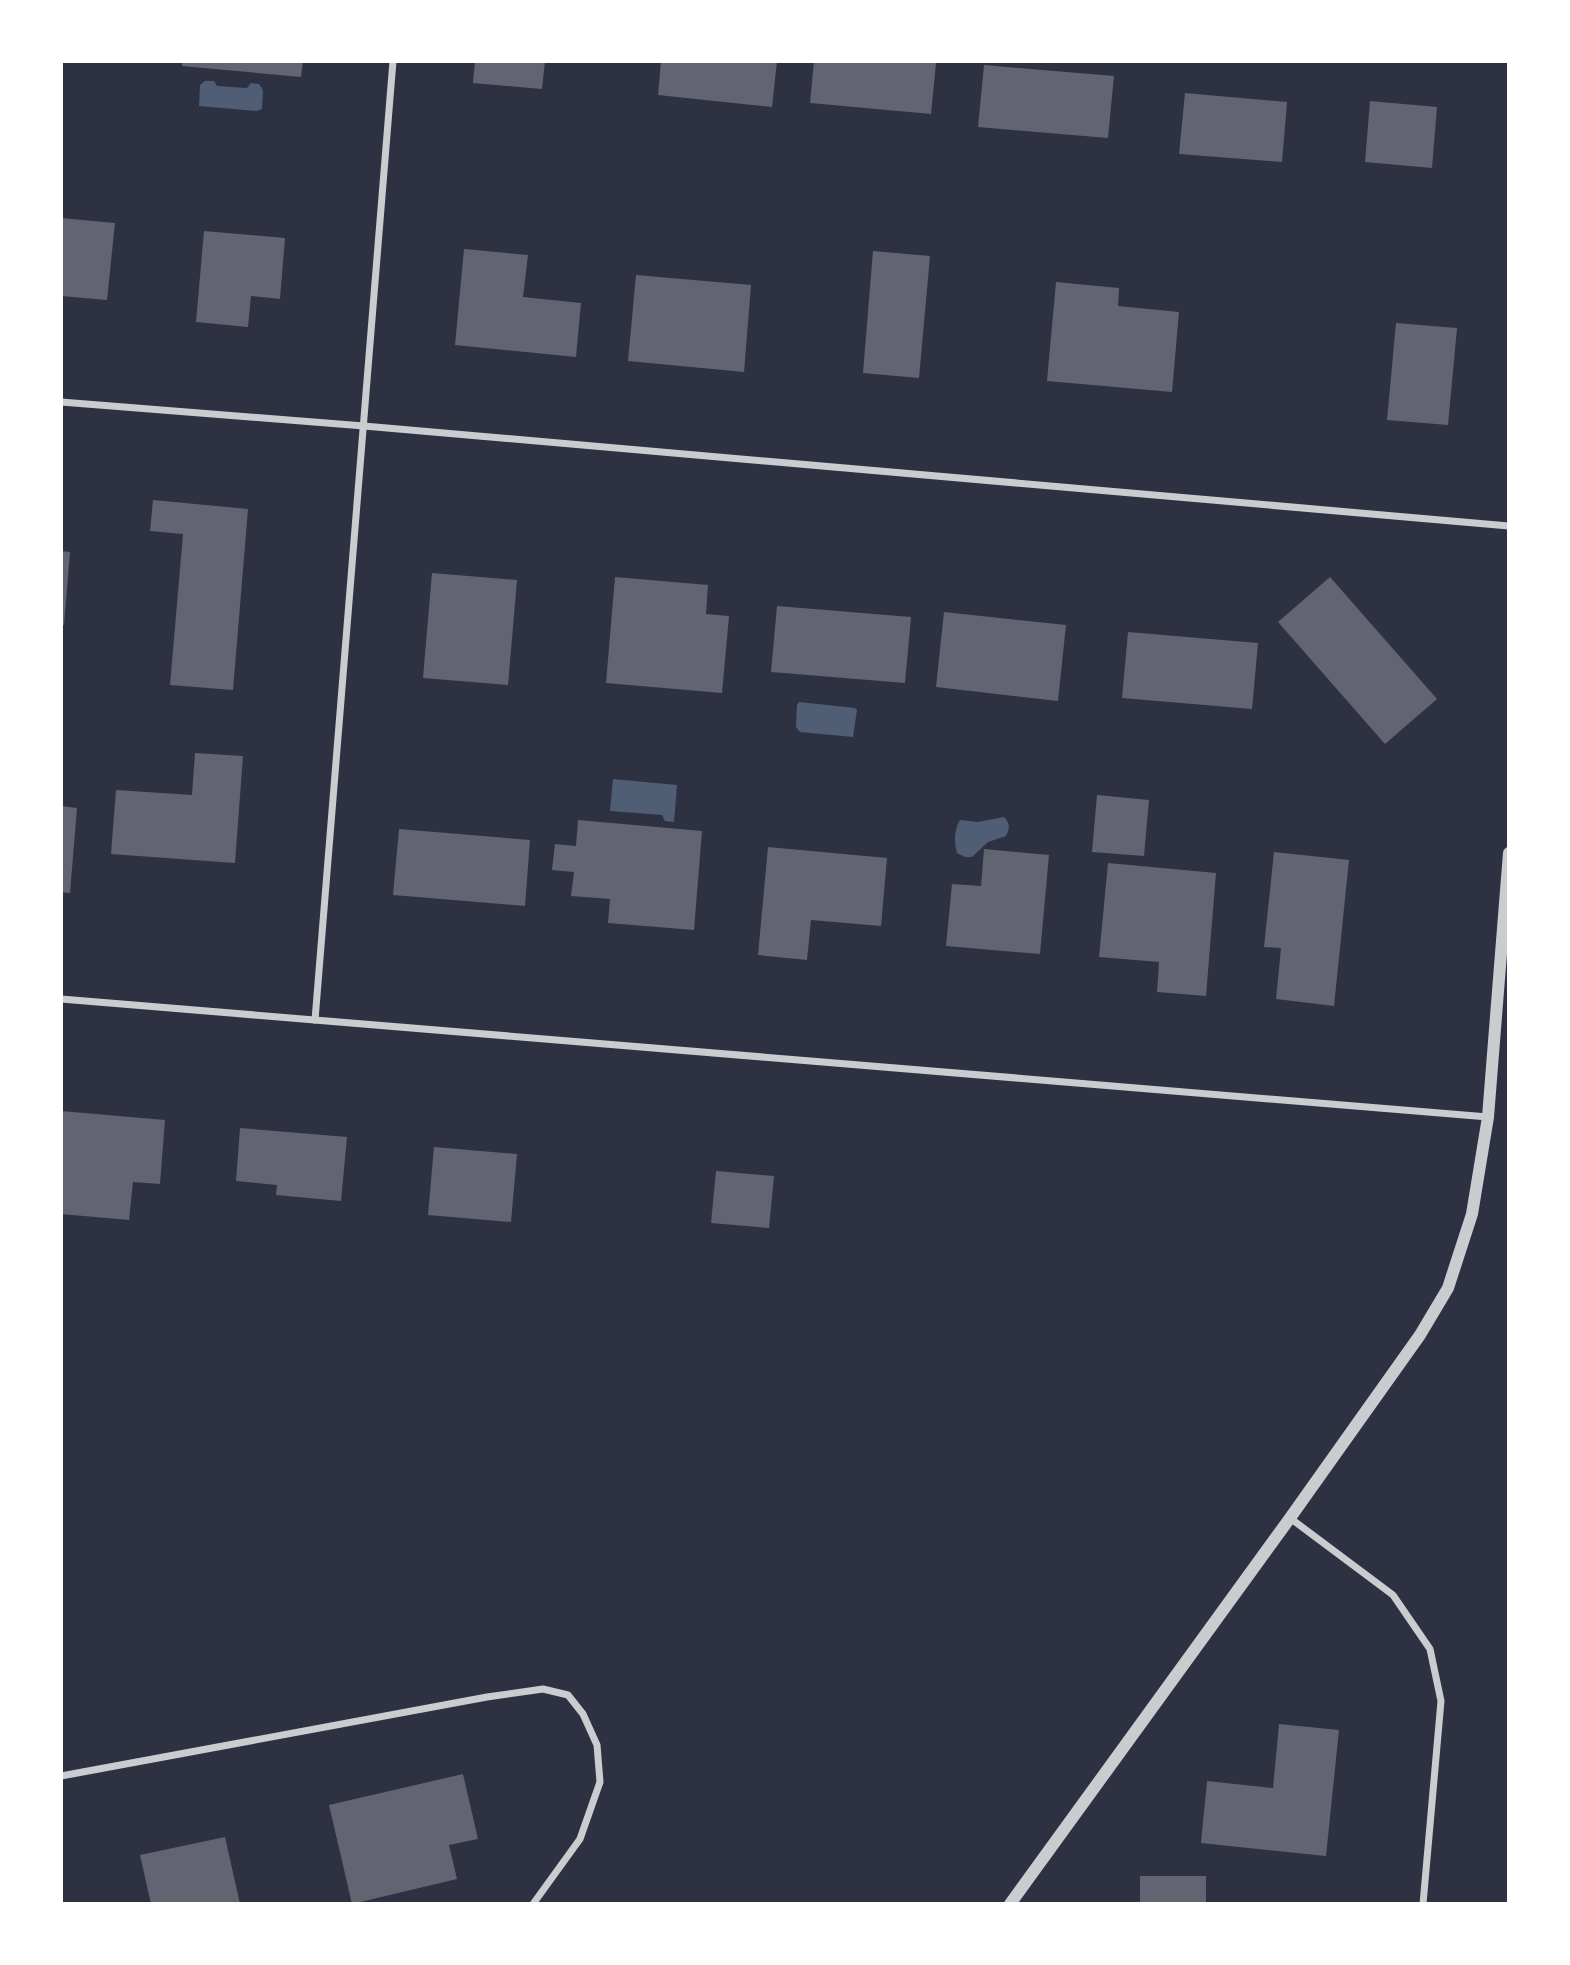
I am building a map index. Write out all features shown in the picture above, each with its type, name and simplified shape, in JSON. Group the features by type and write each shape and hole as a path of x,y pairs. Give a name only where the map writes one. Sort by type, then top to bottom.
{"street":[{"path":"315,1020 393,61"},
{"path":"61,402 1509,526"},
{"path":"1010,1904 1290,1518 1420,1335 1448,1288 1472,1214 1488,1117 1509,853"},
{"path":"61,999 1488,1117"},
{"path":"1290,1518 1394,1595 1430,1649 1441,1701 1423,1904"},
{"path":"61,1776 487,1697 543,1689 568,1695 583,1714 597,1745 600,1782 580,1839 533,1904"}],"water":[{"path":"205,81 214,81 217,86 247,88 251,83 259,84 263,90 262,109 257,111 199,106 200,85"},
{"path":"799,702 855,708 857,710 853,737 800,732 796,727"},
{"path":"613,779 677,785 674,822 665,821 662,815 610,811"},
{"path":"1004,817 1009,826 1006,836 988,842 972,857 957,853 955,836 960,820 978,822"}],"building":[{"path":"182,61 303,61 301,77 182,66"},
{"path":"475,61 545,61 542,89 473,83"},
{"path":"661,61 777,61 772,107 658,95"},
{"path":"814,61 936,63 931,114 810,103"},
{"path":"984,65 1114,76 1108,138 978,127"},
{"path":"1185,93 1287,102 1282,162 1179,154"},
{"path":"1370,101 1437,107 1432,168 1365,162"},
{"path":"61,218 115,223 107,300 61,296"},
{"path":"204,231 285,238 280,299 251,296 248,327 196,322"},
{"path":"464,249 528,255 523,297 581,303 576,357 455,345"},
{"path":"873,251 930,256 919,378 863,373"},
{"path":"636,275 751,285 744,372 628,361"},
{"path":"1056,282 1119,288 1118,306 1179,312 1172,392 1047,381"},
{"path":"1396,323 1457,328 1448,425 1387,420"},
{"path":"153,500 248,509 233,690 170,685 183,534 150,531"},
{"path":"61,551 70,552 64,625 61,625"},
{"path":"432,573 517,580 508,685 423,678"},
{"path":"615,577 708,585 706,614 729,616 722,693 606,683"},
{"path":"1330,577 1437,699 1385,744 1278,622"},
{"path":"777,606 911,617 905,683 771,672"},
{"path":"944,612 1066,625 1058,701 936,687"},
{"path":"1128,632 1258,643 1252,709 1122,698"},
{"path":"195,753 243,756 235,863 111,854 116,790 192,795"},
{"path":"1097,795 1149,800 1144,856 1092,852"},
{"path":"61,806 77,808 70,893 61,892"},
{"path":"578,820 702,831 694,930 608,923 610,899 571,896 574,872 552,870 555,844 576,846"},
{"path":"399,829 530,840 525,906 393,895"},
{"path":"768,847 887,858 881,926 811,920 807,960 758,955"},
{"path":"984,849 1049,855 1040,954 946,946 952,884 981,886"},
{"path":"1274,852 1349,860 1334,1006 1276,999 1281,948 1264,947"},
{"path":"1108,863 1216,873 1206,996 1157,992 1159,962 1099,957"},
{"path":"61,1111 165,1120 160,1184 133,1182 129,1220 61,1214"},
{"path":"240,1128 347,1137 341,1201 276,1195 277,1185 236,1181"},
{"path":"434,1147 517,1154 511,1222 428,1215"},
{"path":"716,1171 774,1176 769,1228 711,1223"},
{"path":"1279,1724 1339,1730 1326,1856 1201,1843 1207,1781 1273,1788"},
{"path":"463,1774 478,1839 449,1845 457,1879 352,1904 329,1805"},
{"path":"225,1837 240,1904 151,1904 140,1855"},
{"path":"1140,1876 1206,1876 1206,1904 1140,1904"}]}
